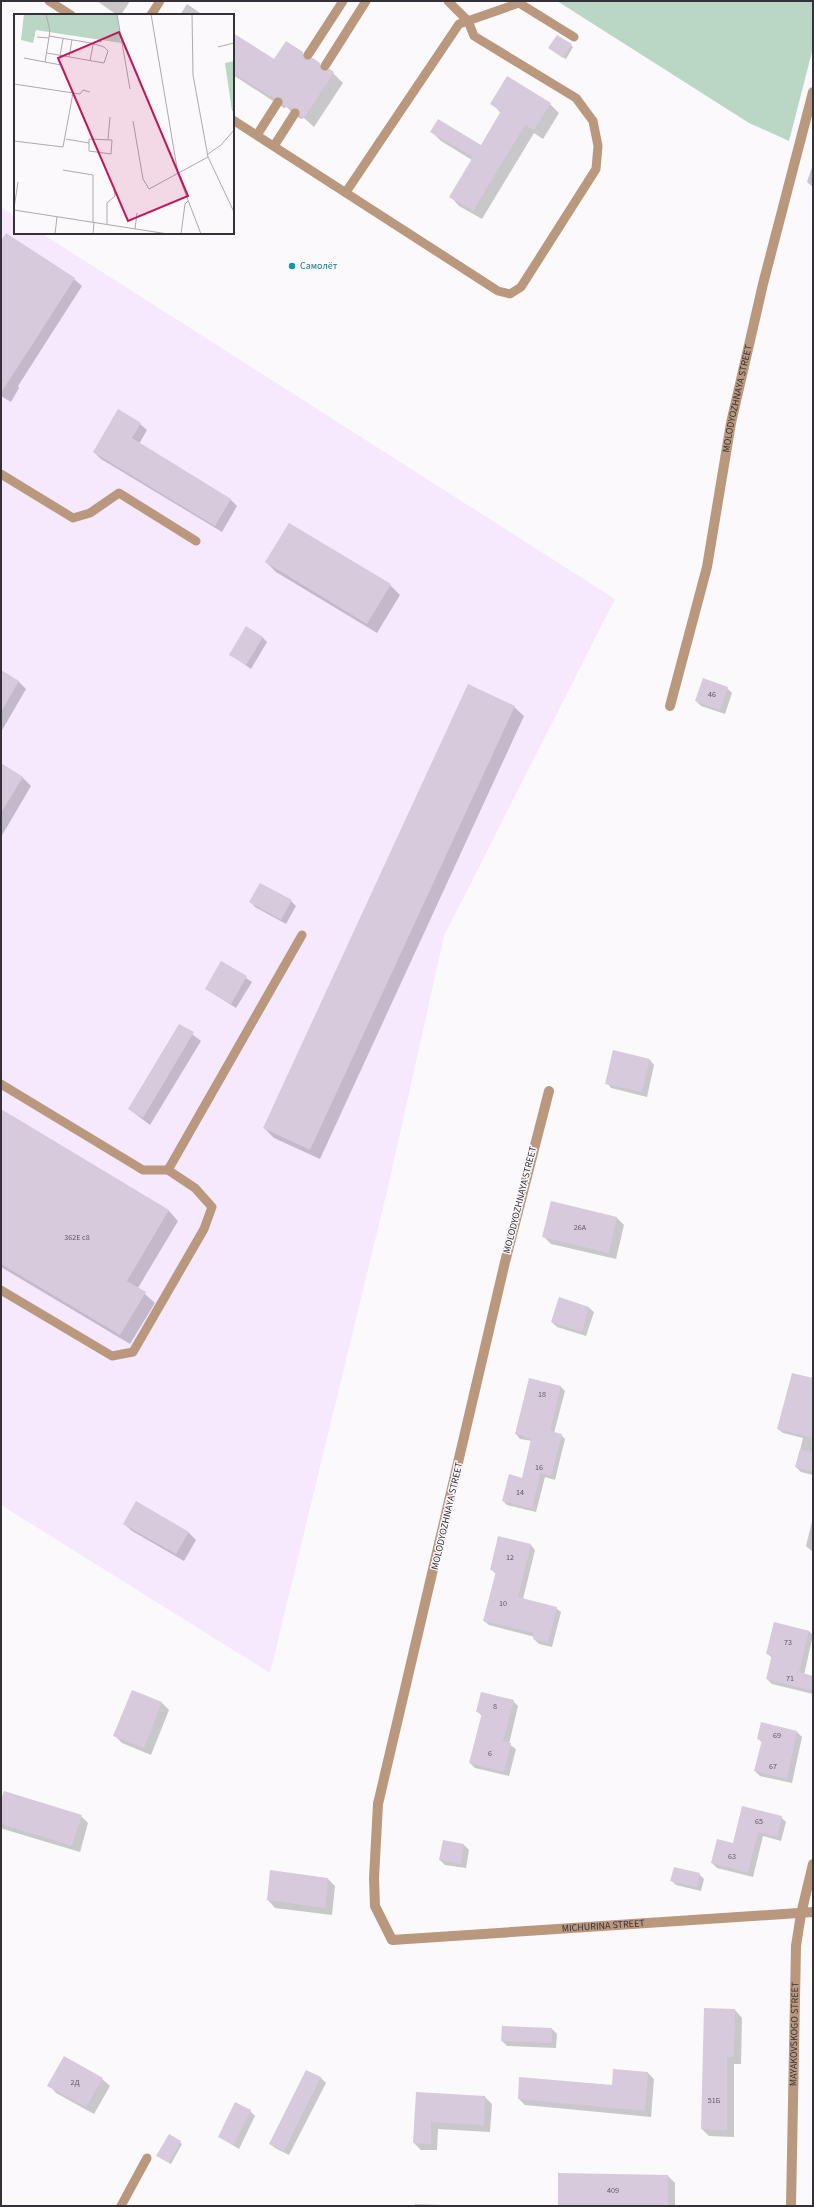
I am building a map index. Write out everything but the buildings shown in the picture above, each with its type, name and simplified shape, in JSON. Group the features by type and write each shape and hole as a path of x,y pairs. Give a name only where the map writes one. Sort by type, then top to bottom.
{"street":[{"name":"MOLODYOZHNAYA STREET","path":"670,706 707,567 733,416 765,276 813,92"},
{"name":"MOLODYOZHNAYA STREET","path":"392,1940 375,1906 374,1878 378,1804 421,1630 504,1262 549,1091"},
{"name":"MAYAKOVSKOGO STREET","path":"791,2206 796,1946 801,1914 813,1864"},
{"name":"MICHURINA STREET","path":"392,1940 813,1912"}],"lane":[{"path":"49,1 69,14"},
{"path":"152,14 160,1"},
{"path":"308,56 343,1"},
{"path":"325,66 366,1"},
{"path":"234,121 498,291 510,294 522,287 596,169 598,146 593,121 576,98 474,36 468,21 448,1"},
{"path":"346,192 459,24 519,3 574,37"},
{"path":"257,135 278,102"},
{"path":"274,146 295,113"},
{"path":"1,474 73,518 90,513 119,493 196,541"},
{"path":"168,1170 302,935"},
{"path":"1,1084 142,1170 168,1170 195,1188 212,1207 204,1229 133,1352 112,1356 1,1290"},
{"path":"120,2206 147,2158"}],"shaded area":[{"path":"1,207 14,215 14,234 43,234 615,599 444,936 388,1187 270,1673 1,1505"}],"green space":[{"path":"557,1 813,1 813,48 789,141 749,123"}],"place":[{"name":"Самолёт","path":"292,266"}]}
